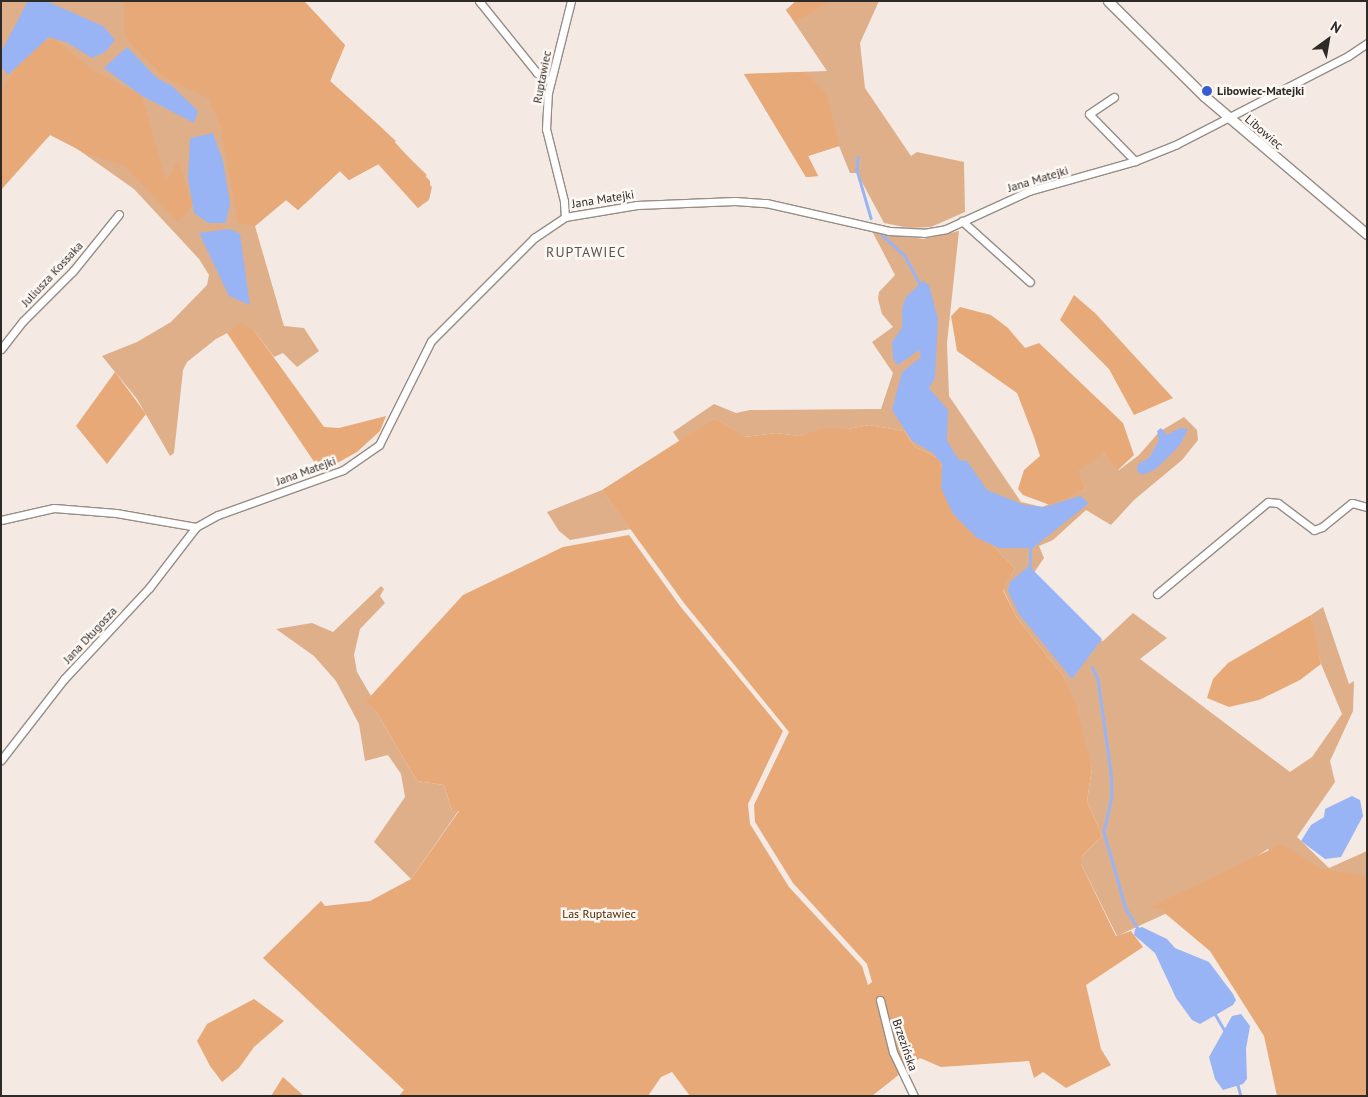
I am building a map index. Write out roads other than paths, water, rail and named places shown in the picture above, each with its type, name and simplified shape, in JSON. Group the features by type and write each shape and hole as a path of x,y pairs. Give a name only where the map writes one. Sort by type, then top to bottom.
{"street":[{"path":"478,1 537,73 551,81"},
{"name":"Ruptawiec","path":"565,217 564,201 546,129 551,81 571,1"},
{"name":"Libowiec","path":"1108,1 1227,117 1367,234"},
{"name":"Jana Matejki","path":"196,527 245,504 324,479 361,460 379,445 430,341 534,238 565,217 637,205 711,200 766,203 889,231 917,234 946,229 1029,191 1135,160 1201,132 1348,56 1367,43"},
{"path":"1114,97 1089,114 1135,160"},
{"name":"Juliusza Kossaka","path":"1,349 23,321 74,271 119,214"},
{"path":"962,221 1030,282"},
{"path":"1157,594 1268,502 1278,503 1314,530 1322,527 1352,503 1367,507"},
{"path":"1,520 54,508 116,514 196,527"},
{"name":"Jana Długosza","path":"1,760 64,679 148,588 196,527"},
{"name":"Brzezińska","path":"880,1000 893,1052 914,1096"}],"water":[{"path":"28,1 46,1 103,26 115,40 105,52 92,58 68,43 49,37 8,75 1,66 1,52"},
{"path":"127,47 157,78 172,86 198,111 194,123 142,96 104,68"},
{"path":"213,133 223,161 230,203 226,223 208,223 194,213 188,179 190,138"},
{"path":"230,229 240,234 250,305 229,296 199,233"},
{"path":"923,281 929,285 938,319 935,378 929,388 948,410 947,441 959,460 967,461 987,490 1024,505 1045,507 1080,496 1089,503 1033,548 999,548 977,538 953,514 941,488 942,464 933,453 912,441 892,410 902,372 921,357 919,350 898,365 893,359 892,342 902,328 902,308 906,297"},
{"path":"1161,428 1167,435 1180,428 1188,429 1180,445 1156,469 1142,475 1137,471 1138,464 1149,458 1159,440 1157,431"},
{"path":"1029,566 1102,639 1072,679 1019,614 1008,591 1010,582"},
{"path":"1352,796 1360,800 1363,816 1341,857 1325,859 1301,841 1311,825 1324,817 1325,809"},
{"path":"1142,927 1167,939 1175,948 1209,962 1233,994 1236,1000 1233,1005 1200,1024 1192,1020 1176,998 1155,953 1134,935 1135,929"},
{"path":"1241,1014 1250,1026 1246,1049 1247,1079 1243,1084 1223,1090 1215,1079 1209,1057 1232,1016"}],"waterway":[{"path":"858,157 857,170 871,218"},
{"path":"882,235 905,256 920,284"},
{"path":"1030,546 1030,568"},
{"path":"1092,667 1098,679 1111,773 1112,797 1104,832 1126,909 1138,928"},
{"path":"1214,1012 1225,1031"},
{"path":"1238,1085 1241,1096"}],"place":[{"name":"Libowiec-Matejki","path":"1207,91"}],"district":[{"name":"RUPTAWIEC","path":"586,252"}],"park label":[{"name":"Las Ruptawiec","path":"599,914"}]}
